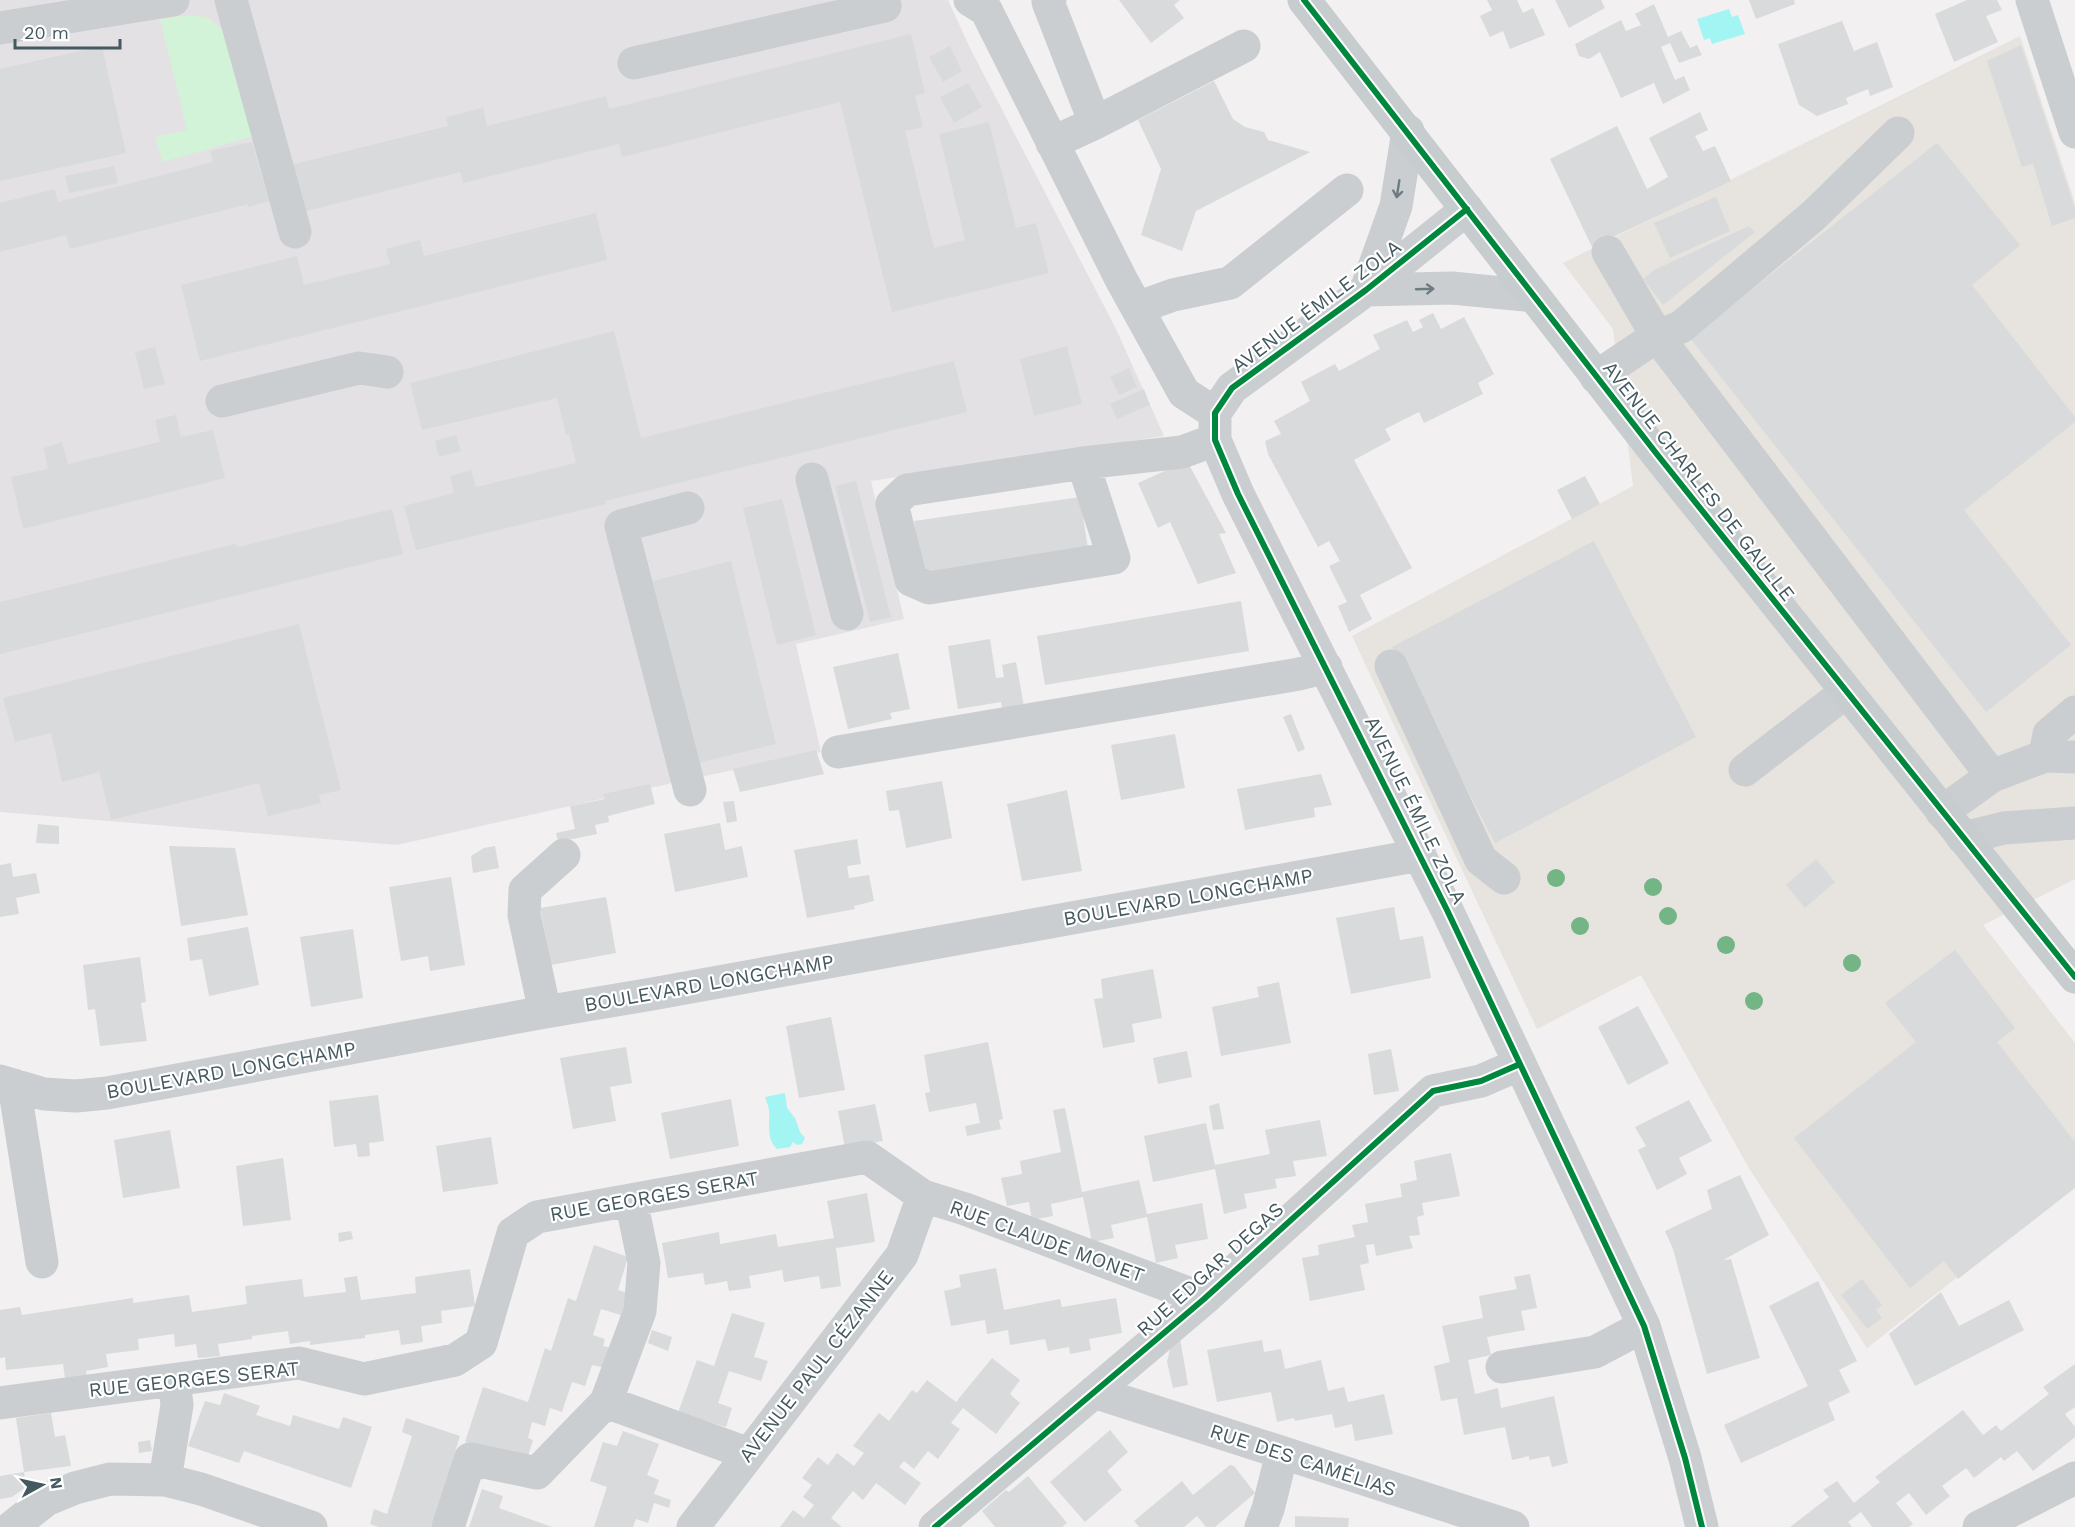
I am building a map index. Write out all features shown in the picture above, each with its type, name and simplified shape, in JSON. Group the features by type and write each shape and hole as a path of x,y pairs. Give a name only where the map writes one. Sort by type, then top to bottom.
{"main road":[{"name":"AVENUE CHARLES DE GAULLE","path":"1304,0 1408,131 1596,377 2075,977"}],"street":[{"path":"0,28 173,0"},
{"path":"231,0 295,231"},
{"path":"970,0 986,10 1137,308 1184,393 1215,427 1182,452 1083,463 907,490 892,504 911,580 929,588 1114,558 1083,463"},
{"path":"1050,0 1048,2 1095,123"},
{"path":"2032,0 2075,132"},
{"path":"634,63 892,2"},
{"path":"1052,143 1245,46"},
{"path":"1408,131 1396,206 1366,290 1452,288 1534,296"},
{"path":"1596,377 1657,336 1681,327 1813,216 1898,133"},
{"path":"1137,308 1173,295 1230,283 1347,190"},
{"name":"AVENUE ÉMILE ZOLA","path":"1467,209 1366,290 1232,388 1215,427 1238,494 1419,855 1644,1326 1685,1458 1702,1527"},
{"path":"1608,252 1657,336 1992,776"},
{"path":"222,401 359,368 387,372"},
{"path":"812,479 847,614"},
{"path":"688,508 621,526 690,790"},
{"path":"1391,666 1481,860 1504,878"},
{"path":"838,752 1287,676 1326,667"},
{"path":"1745,770 1846,692"},
{"path":"1942,812 1992,776 2060,756 2049,734 2075,712"},
{"path":"1962,838 2004,828 2075,823"},
{"path":"545,1012 524,915 525,890 564,855"},
{"name":"BOULEVARD LONGCHAMP","path":"7,1083 44,1094 76,1096 107,1093 1419,855"},
{"name":"RUE EDGAR DEGAS","path":"939,1526 1204,1299 1433,1091 1481,1081 1520,1064"},
{"path":"7,1083 42,1262"},
{"name":"RUE GEORGES SERAT","path":"0,1403 299,1364 364,1379 455,1360 481,1343 513,1233 537,1217 867,1156 923,1196"},
{"name":"RUE CLAUDE MONET","path":"923,1196 965,1209 1204,1299"},
{"name":"AVENUE PAUL CÉZANNE","path":"693,1527 902,1255 923,1196"},
{"path":"448,1527 470,1459 537,1473 606,1402 640,1311 644,1263 631,1200"},
{"path":"1502,1367 1595,1352 1644,1326"},
{"path":"165,1480 177,1405 174,1380"},
{"name":"RUE DES CAMÉLIAS","path":"1094,1392 1513,1527"},
{"path":"606,1402 749,1454"},
{"path":"1260,1527 1268,1509 1282,1453"},
{"path":"1979,1527 2075,1478"},
{"path":"12,1527 46,1500 75,1488 110,1479 165,1480 201,1489 311,1527"}],"shaded area":[{"path":"0,0 948,0 970,48 1116,329 1164,436 871,481 904,619 796,644 821,752 397,845 0,812"},
{"path":"2020,36 2075,203 2075,879 1983,925 2075,1043 2075,1185 1867,1348 1750,1170 1641,975 1537,1029 1352,636 1633,486 1613,329 1563,263"}],"green space":[{"path":"191,15 207,17 225,32 257,135 163,162 155,137 187,130 160,19"}],"water":[{"path":"1729,9 1732,17 1738,15 1745,34 1712,44 1710,38 1704,40 1697,19"},
{"path":"785,1093 787,1108 805,1138 802,1144 797,1145 793,1142 790,1147 777,1149 771,1141 769,1109 765,1097"}],"building":[{"path":"1119,0 1180,0 1174,5 1184,18 1151,43"},
{"path":"1487,0 1517,0 1523,13 1533,8 1545,35 1510,49 1503,31 1490,37 1480,16 1492,10"},
{"path":"1555,0 1601,0 1605,8 1569,28"},
{"path":"1749,0 1794,0 1795,4 1756,19"},
{"path":"1967,0 1997,0 2002,10 1986,16 1998,42 1954,62 1935,14"},
{"path":"1654,4 1668,37 1681,31 1690,48 1697,45 1702,55 1679,63 1670,43 1661,47 1675,80 1684,76 1690,90 1663,104 1654,83 1621,98 1600,52 1589,59 1579,56 1575,44 1621,20 1626,31 1641,25 1635,14"},
{"path":"1842,21 1854,51 1877,42 1893,87 1870,96 1868,89 1846,98 1848,104 1817,116 1799,105 1778,44"},
{"path":"911,34 925,93 915,96 923,127 905,131 934,248 965,240 939,134 989,122 1016,228 1036,223 1049,273 892,312 840,102 622,157 619,144 463,183 460,172 303,212 291,165 448,126 446,117 483,108 487,126 606,96 609,109"},
{"path":"2021,45 2075,209 2075,218 2052,226 2033,164 2022,167 1987,61"},
{"path":"102,46 126,153 0,181 0,69"},
{"path":"950,46 962,71 943,82 929,57"},
{"path":"1214,81 1233,119 1245,127 1264,132 1268,140 1310,152 1196,211 1182,251 1141,235 1161,169 1138,120"},
{"path":"968,83 982,107 954,123 940,97"},
{"path":"1700,112 1708,130 1695,136 1703,151 1715,146 1731,181 1592,247 1550,159 1617,126 1647,189 1668,177 1649,138"},
{"path":"252,142 269,201 248,207 248,204 70,249 66,235 0,252 0,203 55,189 58,202 213,162 210,151"},
{"path":"1937,143 2020,245 1972,285 2075,417 2075,422 1964,510 2071,645 1986,712 1690,338"},
{"path":"114,166 118,183 69,193 65,176"},
{"path":"1716,197 1730,231 1670,258 1654,223"},
{"path":"596,213 607,260 200,361 181,285 297,256 304,285 390,264 386,249 420,240 424,256"},
{"path":"1749,226 1755,232 1663,305 1643,279 1654,270"},
{"path":"1433,313 1441,329 1464,317 1494,374 1478,383 1483,394 1424,423 1419,412 1385,429 1391,440 1354,460 1412,568 1360,595 1372,619 1349,632 1338,606 1347,602 1329,566 1340,561 1329,541 1318,547 1268,454 1265,441 1281,434 1274,421 1310,401 1301,382 1335,364 1339,371 1380,349 1373,335 1407,320 1413,332 1423,327 1419,320"},
{"path":"614,331 641,438 954,361 967,412 416,550 404,506 454,493 450,476 471,470 476,487 576,463 557,398 422,430 410,383"},
{"path":"1067,346 1082,404 1034,416 1020,359"},
{"path":"155,347 165,384 144,389 135,352"},
{"path":"1129,368 1137,387 1119,395 1110,377"},
{"path":"1144,389 1150,405 1117,419 1110,404"},
{"path":"176,415 181,437 213,430 225,478 23,529 11,477 48,469 44,448 62,442 68,464 160,442 155,420"},
{"path":"456,435 461,451 439,457 435,441"},
{"path":"1187,461 1226,533 1219,534 1236,573 1198,584 1170,522 1158,528 1138,483"},
{"path":"1585,476 1600,504 1572,519 1557,490"},
{"path":"856,481 891,617 870,622 835,486"},
{"path":"1080,497 1088,549 922,574 914,521"},
{"path":"782,499 816,635 777,645 743,508"},
{"path":"392,509 403,554 0,654 0,602 235,544 238,547"},
{"path":"1594,541 1696,737 1495,843 1392,647"},
{"path":"731,561 776,744 698,763 653,581"},
{"path":"1241,601 1249,651 1045,685 1037,636"},
{"path":"299,624 341,790 319,795 321,803 268,816 259,783 111,820 99,772 62,782 51,733 15,742 3,698"},
{"path":"990,639 996,678 1004,677 1002,665 1016,662 1025,712 1003,715 1001,702 958,709 948,646"},
{"path":"898,653 910,709 890,713 892,719 848,729 833,667"},
{"path":"1291,714 1305,749 1298,752 1283,717"},
{"path":"1175,734 1185,788 1121,800 1111,745"},
{"path":"816,750 824,774 740,792 733,769"},
{"path":"1321,774 1332,805 1314,808 1315,817 1245,830 1237,789"},
{"path":"942,781 952,838 906,848 899,810 889,811 886,791"},
{"path":"650,784 655,804 608,816 609,822 595,825 597,834 558,842 556,833 575,829 570,806 605,799 603,794"},
{"path":"1067,790 1082,871 1022,881 1007,804"},
{"path":"734,801 737,821 727,823 723,802"},
{"path":"720,823 725,850 742,846 748,877 675,892 664,834"},
{"path":"38,824 59,826 59,844 36,843"},
{"path":"857,839 861,864 847,866 849,878 869,875 874,901 854,906 855,909 807,918 794,850"},
{"path":"169,846 235,848 248,915 181,926"},
{"path":"495,846 499,868 473,873 471,856 484,848"},
{"path":"1816,859 1835,882 1805,908 1786,885"},
{"path":"11,863 13,877 36,873 40,893 16,898 19,914 0,917 0,865"},
{"path":"451,877 465,965 430,971 428,956 401,961 389,887"},
{"path":"606,897 616,953 551,965 540,908"},
{"path":"1394,907 1400,940 1423,936 1431,978 1351,994 1336,918"},
{"path":"248,927 259,985 209,996 202,959 190,961 187,938"},
{"path":"353,929 363,998 311,1007 300,937"},
{"path":"1955,950 2015,1028 1997,1042 2075,1142 2075,1188 1958,1279 1944,1261 1910,1288 1794,1138 1916,1042 1885,1003"},
{"path":"140,957 146,1002 141,1003 147,1041 100,1046 95,1009 88,1010 83,965"},
{"path":"1153,969 1162,1018 1132,1024 1135,1042 1103,1048 1094,999 1103,998 1101,979"},
{"path":"1279,982 1291,1043 1221,1056 1212,1007 1259,997 1257,987"},
{"path":"1638,1006 1669,1063 1628,1085 1598,1027"},
{"path":"831,1017 845,1090 799,1098 786,1026"},
{"path":"988,1042 1003,1119 999,1120 1001,1129 967,1136 965,1126 980,1123 976,1103 929,1112 925,1093 930,1092 924,1055"},
{"path":"626,1047 632,1083 610,1087 616,1121 573,1129 560,1058"},
{"path":"1391,1049 1399,1091 1374,1095 1368,1054"},
{"path":"1187,1051 1192,1077 1158,1084 1153,1058"},
{"path":"378,1095 384,1141 369,1143 370,1156 358,1157 356,1144 334,1147 329,1101"},
{"path":"731,1099 739,1146 670,1159 661,1113"},
{"path":"1689,1100 1712,1141 1679,1158 1687,1174 1657,1190 1638,1150 1646,1146 1635,1127"},
{"path":"1219,1103 1224,1129 1213,1130 1209,1106"},
{"path":"875,1104 883,1141 845,1148 838,1111"},
{"path":"1065,1108 1082,1192 1139,1180 1147,1214 1202,1203 1208,1239 1175,1245 1178,1258 1156,1263 1147,1217 1111,1225 1114,1238 1092,1242 1083,1197 1051,1204 1053,1216 1032,1220 1029,1202 1007,1206 1001,1178 1022,1174 1020,1161 1061,1152 1053,1110"},
{"path":"1320,1120 1327,1156 1293,1161 1296,1176 1275,1179 1277,1188 1244,1194 1247,1208 1224,1214 1215,1169 1153,1182 1144,1136 1206,1123 1215,1165 1270,1154 1265,1130"},
{"path":"170,1130 180,1188 123,1198 114,1140"},
{"path":"491,1137 498,1184 443,1192 436,1146"},
{"path":"1451,1153 1460,1196 1422,1203 1424,1215 1417,1217 1420,1235 1409,1236 1413,1248 1376,1256 1374,1244 1366,1245 1369,1263 1360,1265 1365,1290 1310,1301 1302,1258 1319,1255 1318,1245 1355,1237 1352,1225 1368,1222 1365,1204 1402,1197 1400,1184 1417,1180 1414,1161"},
{"path":"283,1158 291,1220 243,1226 236,1166"},
{"path":"1740,1175 1769,1235 1723,1260 1731,1259 1760,1358 1707,1374 1673,1249 1665,1231 1712,1209 1707,1190"},
{"path":"867,1193 875,1242 836,1248 841,1286 821,1289 819,1276 784,1282 782,1270 749,1276 751,1288 729,1291 727,1281 705,1285 703,1273 668,1278 662,1243 719,1232 720,1244 776,1234 778,1247 834,1238 827,1201"},
{"path":"351,1231 353,1239 339,1242 338,1233"},
{"path":"594,1245 628,1257 618,1290 630,1294 624,1316 601,1309 593,1335 605,1339 603,1346 611,1348 605,1368 592,1365 585,1386 572,1382 562,1412 550,1408 545,1426 532,1422 528,1438 533,1440 526,1462 465,1442 483,1387 528,1402 545,1348 551,1351 568,1298 576,1301"},
{"path":"996,1268 1004,1310 1060,1299 1062,1307 1116,1298 1122,1333 1089,1339 1091,1350 1070,1354 1069,1347 1048,1351 1045,1339 1010,1345 1008,1330 987,1334 985,1320 951,1326 944,1291 961,1287 959,1275"},
{"path":"470,1269 475,1306 441,1311 442,1323 421,1326 423,1342 401,1345 399,1330 365,1335 365,1338 310,1345 310,1341 290,1344 288,1331 218,1344 220,1356 198,1358 196,1344 175,1347 174,1334 138,1339 139,1350 106,1354 108,1367 86,1371 87,1376 65,1378 63,1364 6,1370 5,1357 0,1358 0,1310 20,1307 22,1315 133,1298 133,1303 189,1295 192,1312 247,1304 245,1286 302,1279 304,1297 346,1292 344,1278 357,1276 361,1300 416,1293 415,1277"},
{"path":"1530,1274 1537,1308 1521,1311 1525,1330 1487,1337 1491,1355 1468,1360 1475,1394 1498,1388 1501,1408 1554,1396 1568,1463 1552,1467 1549,1456 1529,1460 1529,1456 1512,1460 1505,1427 1464,1435 1457,1398 1441,1401 1434,1366 1450,1362 1442,1326 1483,1318 1479,1296 1517,1289 1514,1277"},
{"path":"1862,1279 1882,1305 1876,1310 1882,1318 1867,1329 1841,1295"},
{"path":"1818,1281 1857,1361 1839,1370 1850,1392 1828,1403 1835,1420 1741,1463 1724,1425 1808,1386 1769,1306"},
{"path":"1941,1292 1959,1326 2009,1300 2024,1330 1915,1386 1889,1334"},
{"path":"732,1313 765,1323 754,1357 768,1361 761,1381 729,1371 718,1403 732,1408 726,1427 678,1413 697,1360 714,1366"},
{"path":"652,1330 672,1337 668,1351 648,1343"},
{"path":"1180,1338 1188,1385 1173,1388 1167,1362 1170,1349"},
{"path":"1262,1340 1264,1352 1281,1349 1285,1369 1321,1360 1328,1391 1344,1387 1348,1402 1384,1394 1393,1434 1355,1441 1352,1424 1335,1428 1332,1414 1277,1422 1271,1392 1217,1402 1207,1350"},
{"path":"992,1358 1020,1380 1010,1394 1020,1403 996,1434 963,1408 951,1423 960,1429 938,1459 928,1451 914,1469 904,1461 899,1467 921,1483 905,1505 876,1483 863,1500 853,1491 831,1518 842,1527 780,1527 793,1510 804,1518 814,1505 803,1497 812,1485 802,1478 818,1457 828,1465 837,1453 854,1466 864,1453 853,1446 879,1413 889,1421 912,1390 917,1393 927,1380 956,1402"},
{"path":"2075,1364 2075,1407 2065,1414 2075,1427 2075,1437 2033,1471 2017,1451 2004,1461 2001,1457 1974,1478 1966,1468 1942,1486 1950,1496 1926,1515 1909,1493 1896,1503 1913,1524 1909,1527 1872,1527 1861,1512 1848,1522 1852,1527 1790,1527 1829,1497 1823,1490 1837,1481 1854,1503 1880,1482 1875,1477 1963,1410 1983,1435 1996,1425 2001,1431 2049,1394 2043,1387"},
{"path":"224,1393 260,1406 256,1415 290,1426 293,1415 339,1429 343,1417 372,1427 351,1488 244,1451 239,1463 188,1446 205,1401 220,1405"},
{"path":"51,1413 55,1437 65,1435 71,1466 24,1472 16,1418"},
{"path":"406,1418 460,1436 431,1527 379,1527 370,1524 374,1509 387,1514 412,1436 402,1432"},
{"path":"1110,1430 1128,1452 1107,1471 1122,1490 1085,1522 1050,1482"},
{"path":"623,1431 659,1444 647,1475 659,1480 654,1494 671,1500 669,1508 654,1503 648,1523 636,1519 633,1527 594,1527 607,1487 590,1481 603,1442 617,1446"},
{"path":"150,1440 152,1451 139,1453 138,1442"},
{"path":"1230,1465 1234,1466 1255,1493 1215,1527 1206,1527 1197,1516 1184,1527 1139,1527 1134,1521 1182,1481 1193,1495"},
{"path":"24,1472 26,1487 12,1497 0,1499 0,1476"},
{"path":"1028,1476 1067,1523 1062,1527 995,1527 982,1511 1006,1490 1009,1492"},
{"path":"482,1489 503,1496 499,1508 552,1527 469,1527"},
{"path":"1295,1516 1349,1518 1348,1527 1295,1527"}],"cycle path":[{"path":"1304,0 1656,453 2075,977"},
{"path":"1467,209 1366,290 1232,388 1215,413 1215,440 1238,494 1447,910 1644,1326 1685,1458 1702,1527"},
{"path":"935,1527 1204,1299 1433,1091 1481,1081 1520,1064"}]}
